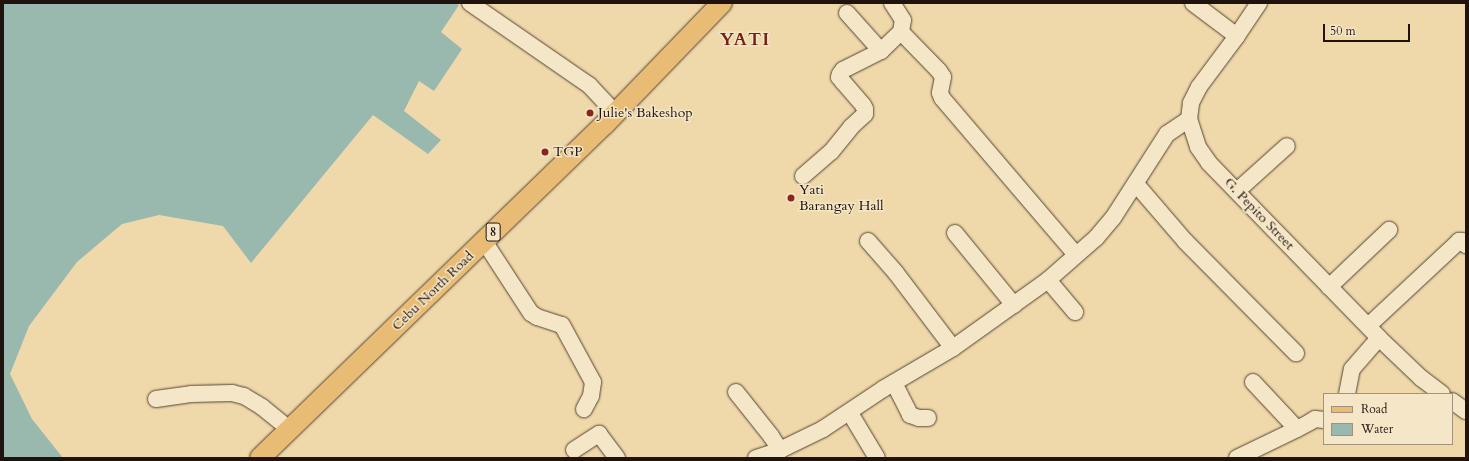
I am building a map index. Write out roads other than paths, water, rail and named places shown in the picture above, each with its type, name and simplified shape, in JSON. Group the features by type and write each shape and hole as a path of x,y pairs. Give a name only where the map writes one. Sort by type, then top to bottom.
{"main road":[{"name":"Cebu North Road","path":"260,458 614,113 722,3"}],"street":[{"path":"470,3 589,86 614,113"},
{"path":"804,176 831,152 851,127 865,114 863,105 839,77 843,70 881,51 901,32 903,20 892,3"},
{"path":"1193,3 1237,36"},
{"name":"G. Pepito Street","path":"1258,3 1237,36 1199,87 1191,102 1189,119 1198,147 1209,163 1379,338 1421,378 1441,393"},
{"path":"847,13 881,51"},
{"path":"901,32 939,71 942,77 940,93 942,98 1076,255"},
{"path":"756,458 775,454 823,430 894,383 953,348 1048,280 1096,238 1113,218 1167,134 1189,119"},
{"path":"1237,191 1287,146"},
{"path":"1136,184 1184,241 1296,353"},
{"path":"1329,287 1389,230"},
{"path":"955,233 1014,305"},
{"path":"484,241 531,313 537,317 562,325 593,382 591,396 584,409"},
{"path":"868,241 896,273 953,348"},
{"path":"1368,326 1459,241 1462,241 1466,245"},
{"path":"1048,280 1075,312"},
{"path":"1347,393 1352,369 1379,338"},
{"path":"1253,382 1297,430"},
{"path":"894,383 910,414 919,418 928,418"},
{"path":"736,392 771,436 775,454"},
{"path":"156,399 191,394 232,393 244,396 262,407 290,430"},
{"path":"1453,402 1466,411"},
{"path":"850,413 877,458"},
{"path":"1237,458 1315,420 1323,420"},
{"path":"574,450 599,434 617,458"}],"water":[{"path":"3,3 456,3 459,5 441,32 462,49 434,91 419,81 404,111 441,140 428,154 373,115 251,263 223,226 159,215 122,224 77,262 29,326 10,374 32,419 63,458 3,458"}],"place":[{"name":"Julie's Bakeshop","path":"590,113"},
{"name":"TGP","path":"545,152"},
{"name":"Yati Barangay Hall","path":"791,198"}],"district":[{"name":"YATI","path":"745,40"}]}
